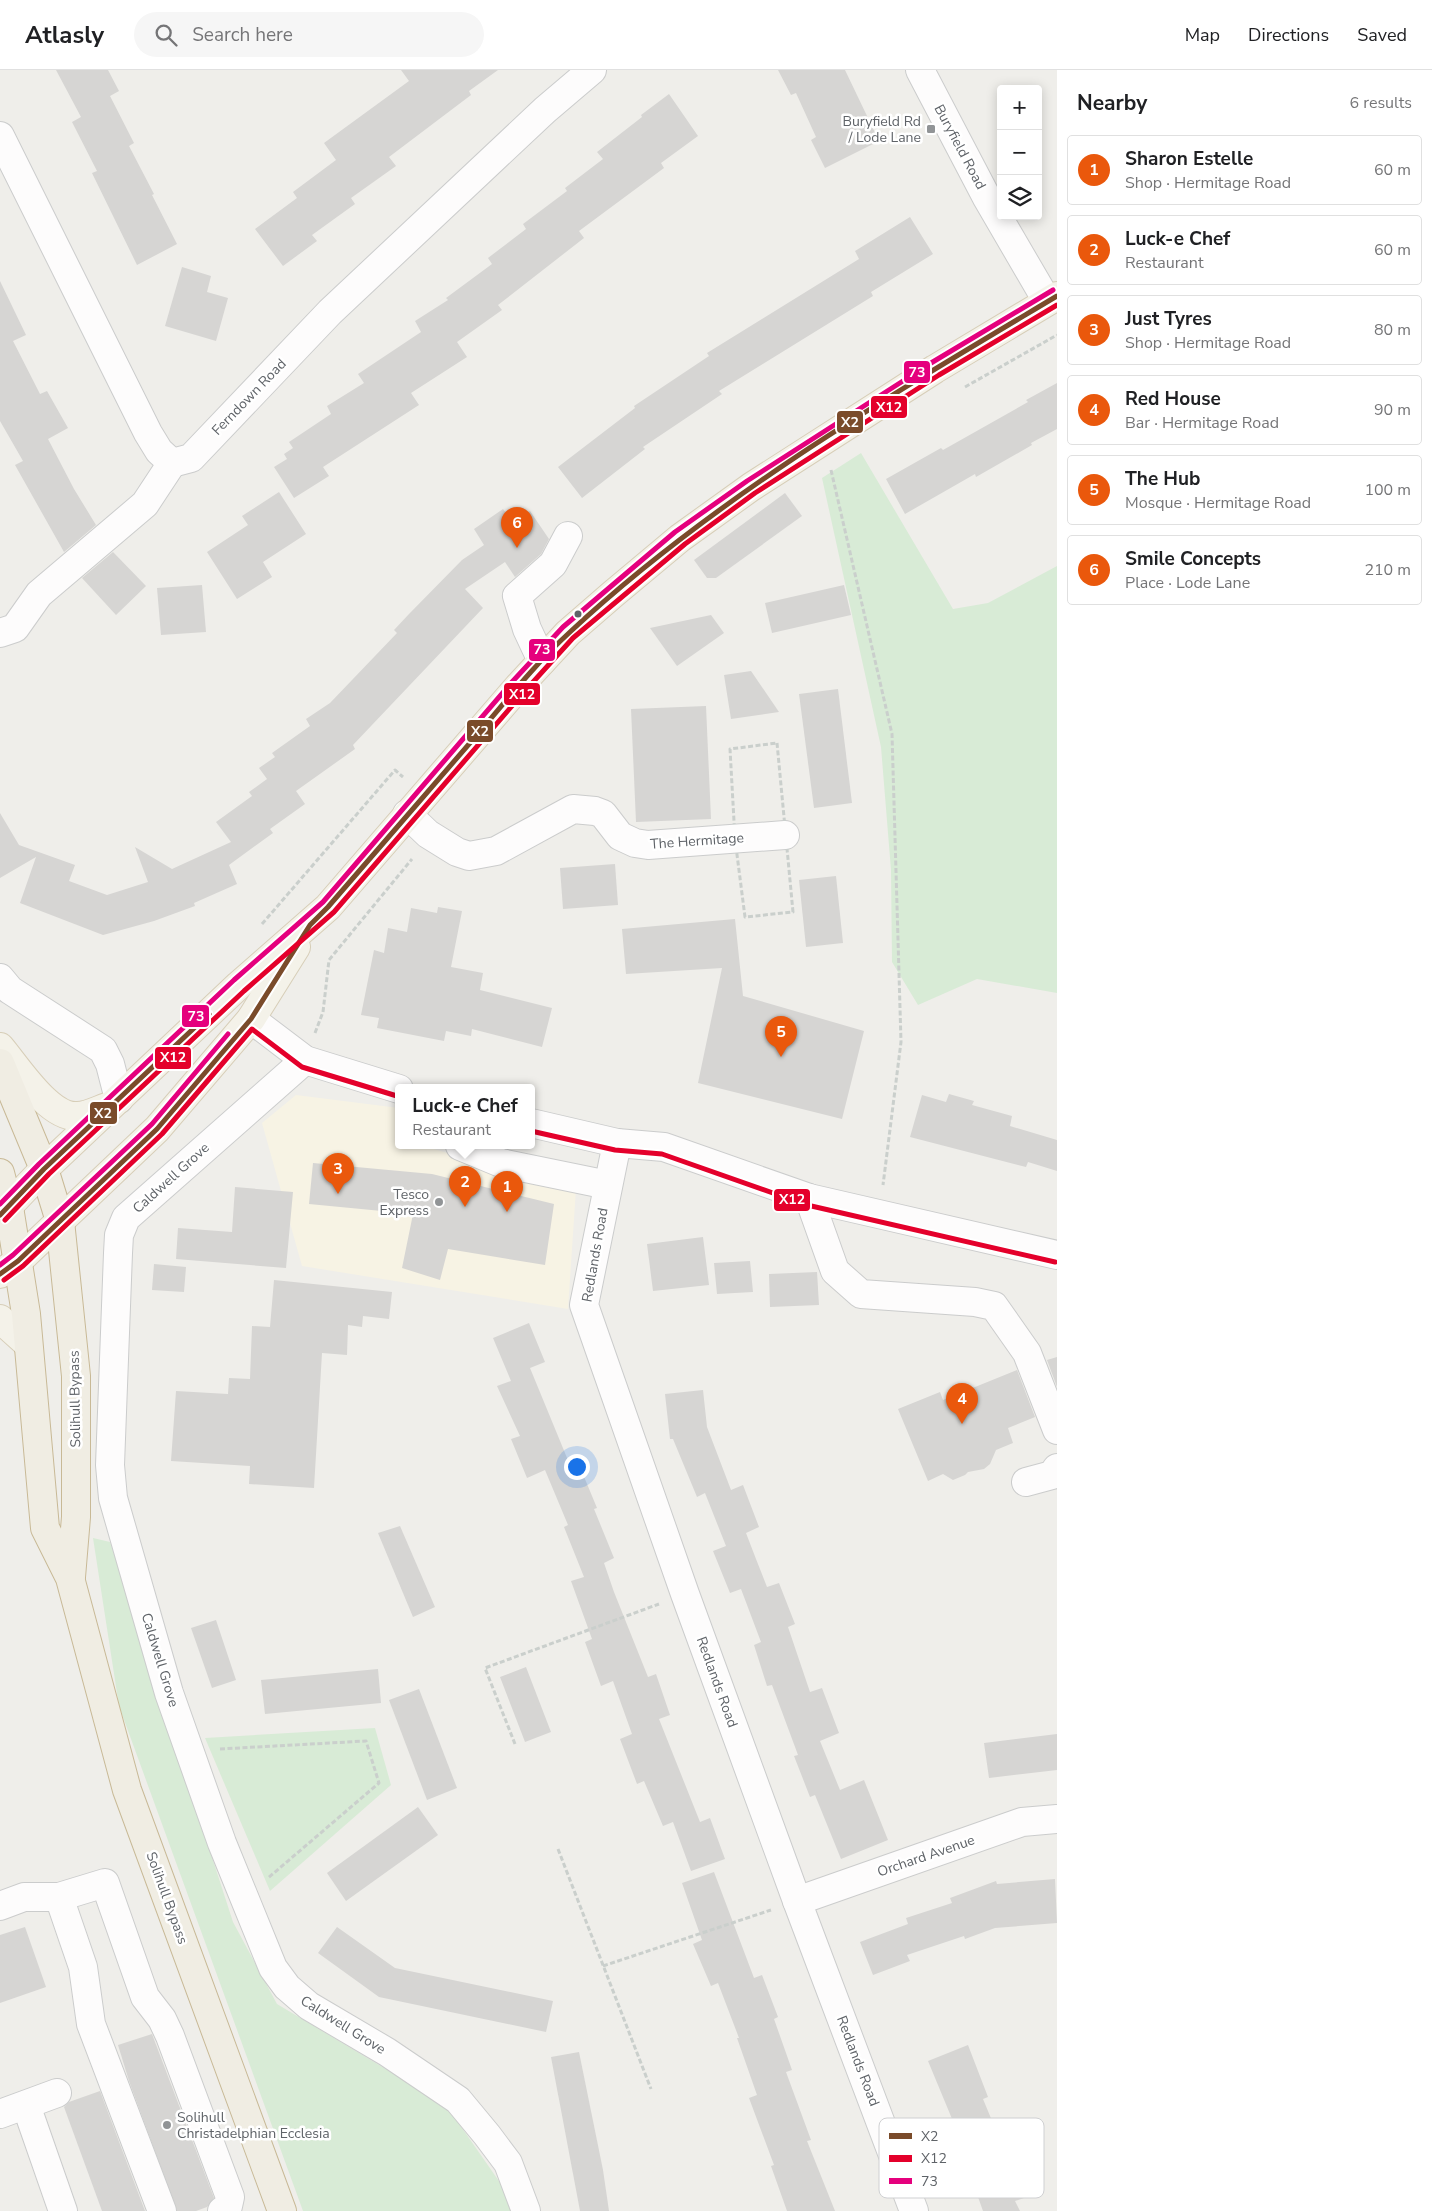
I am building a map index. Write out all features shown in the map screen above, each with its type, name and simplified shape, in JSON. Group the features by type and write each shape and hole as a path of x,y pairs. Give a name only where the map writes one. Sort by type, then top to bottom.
{"highway":[{"name":"Solihull Bypass","path":"0,1064 44,1169 60,1221 76,1376 76,1517 70,1578"},
{"name":"Solihull Bypass","path":"0,1173 9,1267 28,1344 45,1528 70,1578 127,1790 282,2211"}],"main road":[{"path":"4,1211 44,1169 239,985 310,925 328,907 407,814 568,633 680,538 751,487 935,369 1052,299"},
{"path":"9,1267 157,1129 251,1020 310,925"},
{"path":"0,1047 48,1104 58,1111 77,1116 115,1102"},
{"path":"0,1319 28,1344"}],"street":[{"name":"Ferndown Road","path":"172,463 191,458 330,312 545,110 592,70"},
{"name":"Buryfield Road","path":"920,70 987,198 1052,299"},
{"path":"0,136 148,433 159,451 172,463 145,504 39,594 15,628 0,633"},
{"path":"542,661 527,629 517,596 553,564 568,536"},
{"name":"The Hermitage","path":"407,814 431,836 457,852 469,856 496,851 573,809 595,810 604,814 620,836 635,844 648,845 785,835"},
{"path":"0,978 10,990 103,1050 110,1064 115,1102"},
{"path":"251,1020 305,1060 395,1088"},
{"name":"Caldwell Grove","path":"305,1060 126,1218 119,1235 110,1465 113,1498 169,1693 222,1843 273,1968 287,1986 309,2006 387,2052 458,2100 508,2164 526,2211"},
{"path":"535,1125 617,1143 664,1147 809,1198 1057,1255"},
{"name":"Redlands Road","path":"617,1143 584,1304 685,1594 797,1901 879,2118"},
{"path":"467,1149 501,1163 608,1185"},
{"path":"809,1198 834,1271 861,1294 975,1302 994,1306 1027,1353 1057,1430"},
{"path":"1026,1482 1052,1475 1057,1468"},
{"name":"Orchard Avenue","path":"797,1901 1022,1822 1057,1819"},
{"path":"12,1901 59,1897 105,1883 145,1997 162,2019 170,2036 230,2198 228,2206 222,2211"},
{"path":"59,1897 83,1967 91,2024 162,2211"},
{"path":"0,2114 57,2093"},
{"path":"26,2105 63,2211"},
{"name":"Redlands Road","path":"909,2198 914,2211"}],"path":[{"path":"963,389 1057,335"},
{"path":"823,470 830,466 892,734 901,1042 879,1215"},
{"path":"305,1060 323,1012 329,960 431,836"},
{"path":"515,1744 485,1668 685,1594"},
{"path":"189,1751 366,1741 378,1783 245,1898"},
{"path":"558,1850 651,2089"},
{"path":"603,1966 797,1901"}],"shaded area":[{"path":"296,1095 395,1107 395,1149 434,1149 576,1189 568,1309 302,1266 262,1123"}],"green space":[{"path":"861,453 953,609 988,603 1057,566 1057,993 977,979 918,1005 892,962 891,870 881,747 822,478"},
{"path":"93,1538 110,1542 233,1922 277,2004 446,2105 512,2200 516,2211 303,2211 119,1706"},
{"path":"375,1728 391,1785 270,1891 205,1738"}],"building":[{"path":"56,70 108,70 119,91 110,96 134,143 129,146 177,244 137,265 92,173 97,171 72,122 81,117"},
{"path":"401,70 498,70 469,91 471,95 389,157 396,166 351,198 355,204 312,235 317,241 283,266 255,229 297,198 293,192 336,160 324,143 409,81"},
{"path":"778,70 845,70 879,141 825,168 811,140 816,137 796,93 791,95"},
{"path":"669,94 698,136 661,163 664,168 579,231 584,238 498,305 502,310 457,342 467,357 411,393 419,405 323,467 329,476 294,498 274,467 287,459 284,454 293,448 289,442 331,414 327,406 364,383 358,374 421,332 415,321 448,300 446,298 492,264 488,258 526,229 523,224 567,191 565,188 603,159 597,152"},
{"path":"910,217 933,254 871,292 873,296 719,391 722,394 643,447 645,449 582,498 558,467 635,408 634,406 709,356 707,353 859,259 855,251"},
{"path":"182,267 211,276 207,292 228,298 216,341 165,326"},
{"path":"0,281 26,335 13,341 40,394 47,391 68,428 48,439 74,489 96,525 64,552 15,465 23,461 0,421"},
{"path":"1057,383 1057,429 976,477 975,474 905,514 886,479 941,448 943,450 1028,402 1026,400"},
{"path":"279,492 306,534 263,562 272,577 237,599 207,552 248,525 242,516"},
{"path":"785,493 802,516 716,578 707,578 694,560"},
{"path":"503,509 513,522 530,511 549,539 541,554 515,577 505,562 465,589 483,608 353,745 355,749 296,791 305,804 270,829 273,833 229,865 237,884 194,903 195,906 154,921 103,935 20,903 36,857 0,878 0,813 19,845 75,865 69,881 107,895 148,882 135,847 172,869 231,842 216,822 252,796 249,792 267,779 259,768 275,757 272,753 310,726 306,719 330,703 397,633 394,630 409,614 462,560 484,545 474,529"},
{"path":"113,552 146,586 116,615 82,578"},
{"path":"202,585 206,632 161,635 157,588"},
{"path":"844,585 851,615 772,633 765,603"},
{"path":"711,615 724,633 677,666 650,628"},
{"path":"751,671 779,712 731,719 724,675"},
{"path":"838,689 852,803 814,808 799,694"},
{"path":"706,706 711,819 636,822 631,709"},
{"path":"615,864 618,905 563,909 560,868"},
{"path":"836,876 843,943 806,947 799,880"},
{"path":"438,907 462,911 451,967 483,973 480,990 552,1008 542,1047 472,1029 471,1036 446,1031 444,1041 377,1028 379,1018 361,1015 374,950 384,953 388,928 407,932 411,908 437,913"},
{"path":"735,919 743,996 864,1031 842,1119 698,1083 722,968 626,974 622,929"},
{"path":"949,1094 974,1101 972,1105 1012,1116 1010,1126 1057,1140 1057,1171 1028,1162 1026,1167 910,1137 922,1095 946,1102"},
{"path":"313,1163 432,1174 554,1204 545,1265 448,1249 440,1280 402,1268 413,1214 309,1204"},
{"path":"235,1187 293,1192 286,1268 176,1259 178,1228 232,1232"},
{"path":"703,1237 709,1285 653,1291 647,1244"},
{"path":"750,1261 753,1292 717,1294 714,1263"},
{"path":"154,1264 186,1267 184,1292 152,1290"},
{"path":"817,1272 819,1305 770,1307 769,1274"},
{"path":"274,1280 392,1292 389,1319 363,1316 362,1327 348,1325 347,1355 322,1353 314,1488 249,1484 250,1466 171,1461 176,1391 228,1394 229,1378 250,1379 252,1326 270,1327"},
{"path":"529,1323 545,1362 530,1368 572,1470 580,1467 597,1508 594,1509 614,1558 604,1563 614,1592 648,1677 656,1674 670,1715 659,1719 700,1822 710,1818 725,1859 691,1871 673,1822 663,1826 644,1781 637,1784 620,1739 632,1734 613,1681 601,1686 585,1642 592,1639 571,1581 584,1577 564,1527 568,1525 545,1470 527,1478 511,1439 520,1436 497,1386 511,1381 493,1338"},
{"path":"1057,1357 1057,1387 1047,1360"},
{"path":"1017,1370 1035,1417 1008,1428 1013,1443 996,1450 990,1464 984,1469 968,1472 953,1480 943,1474 928,1481 898,1409 940,1392 943,1400"},
{"path":"703,1390 707,1427 731,1490 743,1485 759,1527 746,1533 767,1587 779,1583 795,1624 788,1627 810,1692 822,1688 839,1733 820,1741 840,1790 864,1780 888,1840 841,1859 815,1795 810,1797 794,1756 798,1755 772,1685 767,1686 754,1645 761,1642 741,1589 730,1593 713,1551 726,1546 705,1493 697,1497 673,1439 670,1439 665,1394"},
{"path":"400,1526 435,1607 413,1617 378,1533"},
{"path":"216,1620 236,1680 212,1688 191,1628"},
{"path":"526,1667 551,1732 525,1742 500,1677"},
{"path":"378,1669 381,1703 265,1714 261,1680"},
{"path":"419,1689 457,1788 427,1800 389,1700"},
{"path":"1057,1734 1057,1770 989,1778 984,1743"},
{"path":"418,1807 438,1835 346,1901 327,1873"},
{"path":"714,1872 754,1978 762,1975 778,2017 774,2019 792,2070 786,2072 811,2140 807,2141 835,2211 787,2211 771,2166 774,2165 749,2098 757,2095 737,2038 739,2038 718,1983 711,1986 693,1944 702,1940 682,1883"},
{"path":"1055,1879 1057,1923 995,1928 965,1939 964,1936 907,1955 910,1961 873,1975 860,1942 908,1924 906,1918 952,1903 950,1898 996,1881 997,1884"},
{"path":"25,1927 46,1987 0,2003 0,1935"},
{"path":"337,1927 395,1968 553,2001 546,2032 379,1997 318,1953"},
{"name":"Solihull Christadelphian Ecclesia","path":"152,2034 214,2198 207,2207 196,2211 177,2211 129,2081 118,2045"},
{"path":"968,2045 988,2097 983,2099 991,2118 952,2118 928,2061"},
{"path":"579,2052 603,2170 609,2211 580,2211 551,2057"},
{"path":"100,2091 145,2211 102,2211 64,2107 69,2102"},
{"path":"978,2198 1024,2198 1015,2201 1020,2211 983,2211"}],"transit line":[{"name":"73","path":"0,1204 39,1164 234,980 323,902 512,682 563,627 675,532 747,481 931,363 1053,290"},
{"name":"X2","path":"0,1274 18,1261 157,1129 251,1019 310,925 328,907 545,656 570,632 626,583 743,493 867,411 1057,296"},
{"name":"X12","path":"5,1220 49,1174 244,991 334,912 573,638 685,544 755,493 939,375 1057,305"},
{"name":"X2","path":"0,1215 44,1169 209,1014"},
{"name":"X12","path":"4,1280 23,1266 162,1134 252,1029 302,1067 395,1095"},
{"name":"73","path":"0,1265 13,1255 152,1124 228,1034"},
{"name":"X12","path":"535,1132 615,1150 662,1154 807,1205 1055,1262"}],"place":[{"name":"Buryfield Rd / Lode Lane","path":"931,129"},
{"name":"Smile Concepts","path":"517,548"},
{"name":"The Hub","path":"781,1057"},
{"name":"Just Tyres","path":"338,1194"},
{"name":"Tesco Express","path":"439,1202"},
{"name":"Luck-e Chef","path":"465,1207"},
{"name":"Sharon Estelle","path":"507,1212"},
{"name":"Red House","path":"962,1424"},
{"name":"Solihull Christadelphian Ecclesia","path":"167,2125"}]}
